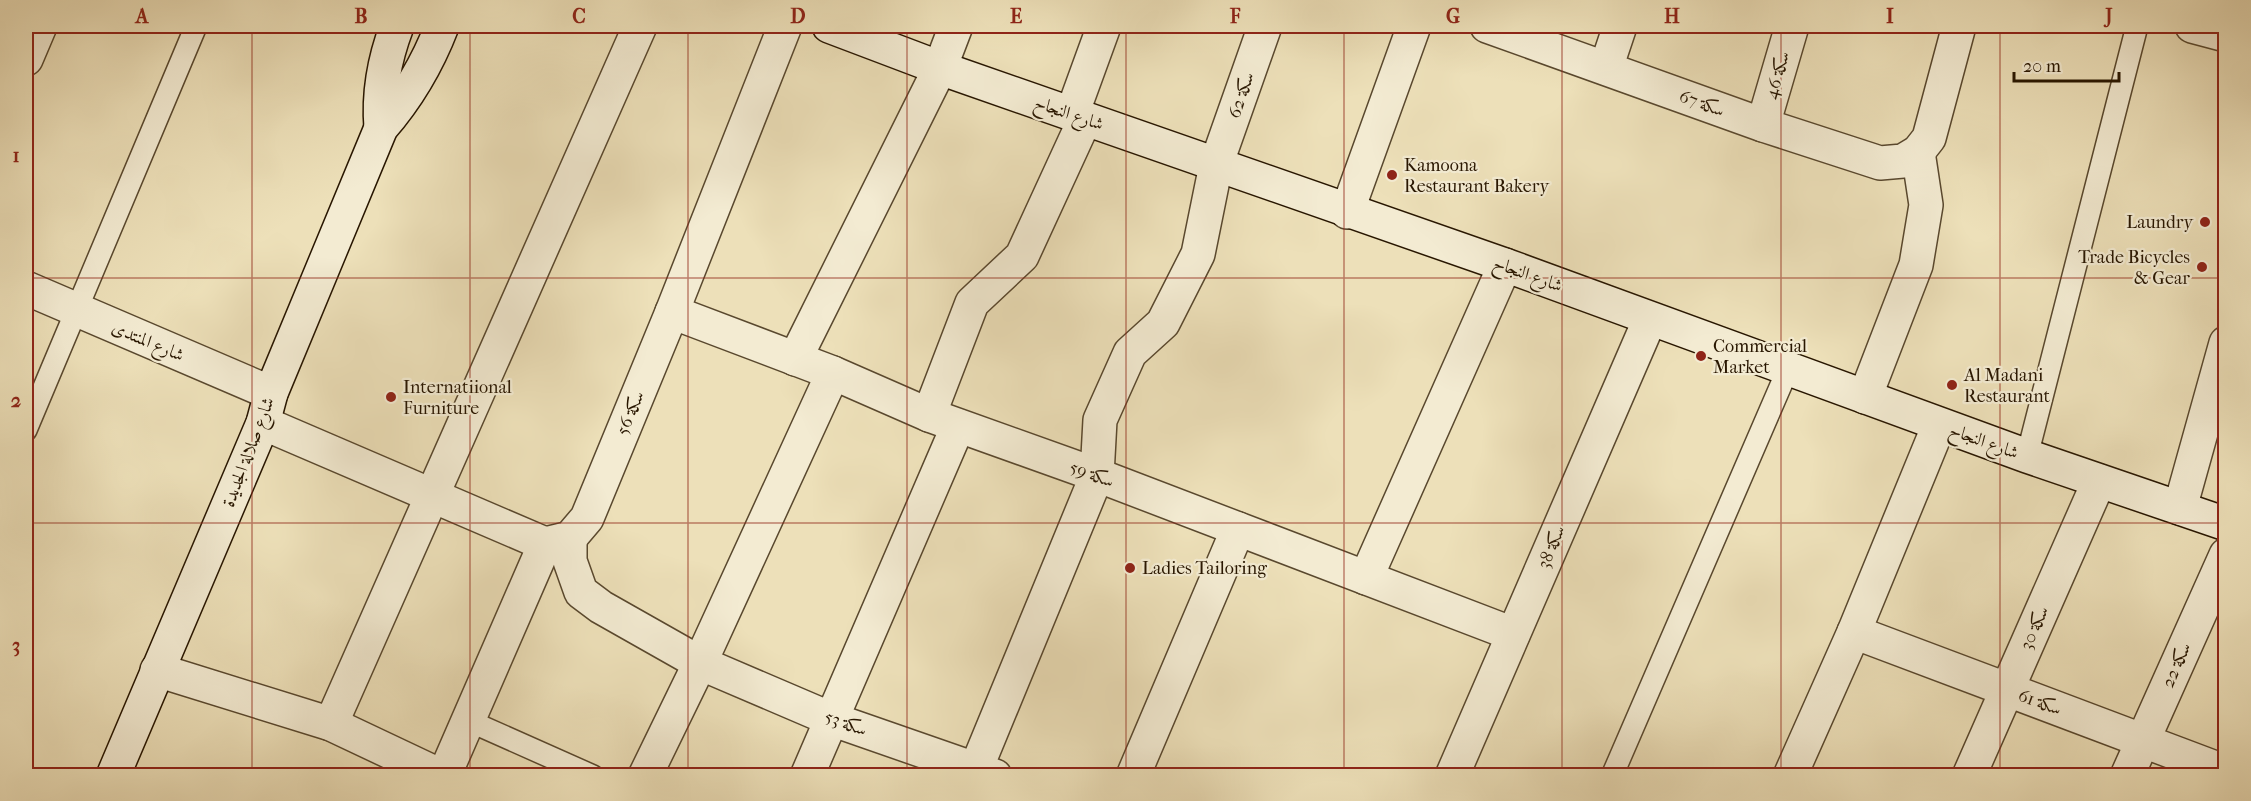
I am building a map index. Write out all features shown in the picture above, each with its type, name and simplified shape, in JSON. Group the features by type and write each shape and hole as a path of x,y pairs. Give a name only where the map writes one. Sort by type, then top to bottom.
{"street":[{"path":"26,59 40,26"},
{"name":"شارع صلالة الجديدة","path":"381,128 378,97 388,50 397,26"},
{"name":"شارع صلالة الجديدة","path":"113,776 381,128 404,101 430,58 442,26"},
{"path":"331,724 640,26"},
{"name":"سكة 56","path":"443,776 467,720 557,541 587,518 672,312 785,26"},
{"name":"شارع النجاح","path":"829,26 940,68 1347,212 1505,265 1939,425 2226,524"},
{"path":"795,359 940,68 956,26"},
{"path":"807,776 831,719 944,421 972,303 1022,256 1078,116 1104,26"},
{"name":"سكة 62","path":"981,773 1097,475 1100,420 1130,353 1163,323 1198,254 1216,165 1265,26"},
{"path":"1347,212 1414,26"},
{"name":"سكة 67","path":"1487,26 1763,125 1880,162 1903,161 1918,152"},
{"path":"1606,68 1620,26"},
{"name":"سكة 46","path":"1763,125 1792,26"},
{"path":"1865,397 1916,265 1926,205 1918,152 1929,138 1959,26"},
{"path":"2192,26 2226,35"},
{"path":"1365,578 1505,265"},
{"name":"شارع المنتدى","path":"26,288 76,310 267,408 433,497 557,541"},
{"name":"سكة 59","path":"672,312 833,373 944,421 1097,475 1513,634"},
{"name":"سكة 38","path":"1452,776 1650,319"},
{"path":"2180,508 2226,343"},
{"path":"645,776 700,663 833,373"},
{"path":"1790,776 1854,632 1939,425"},
{"name":"سكة 30","path":"1969,776 2099,481"},
{"path":"1133,776 1238,529"},
{"name":"سكة 53","path":"557,541 570,561 581,591 601,607 700,663 831,719 981,773"},
{"name":"سكة 22","path":"2127,776 2226,555"},
{"name":"سكة 61","path":"1854,632 2226,772"},
{"path":"157,670 331,724 443,776"}],"lane":[{"path":"26,430 196,26"},
{"path":"2027,456 2137,26"},
{"path":"1612,776 1788,369"},
{"path":"467,720 593,776"}],"place":[{"name":"Kamoona Restaurant Bakery","path":"1392,175"},
{"name":"Laundry","path":"2205,222"},
{"name":"Trade Bicycles & Gear","path":"2202,267"},
{"name":"Commercial Market","path":"1701,356"},
{"name":"Al Madani Restaurant","path":"1952,385"},
{"name":"Internatiional Furniture","path":"391,397"},
{"name":"Ladies Tailoring","path":"1130,568"}]}
